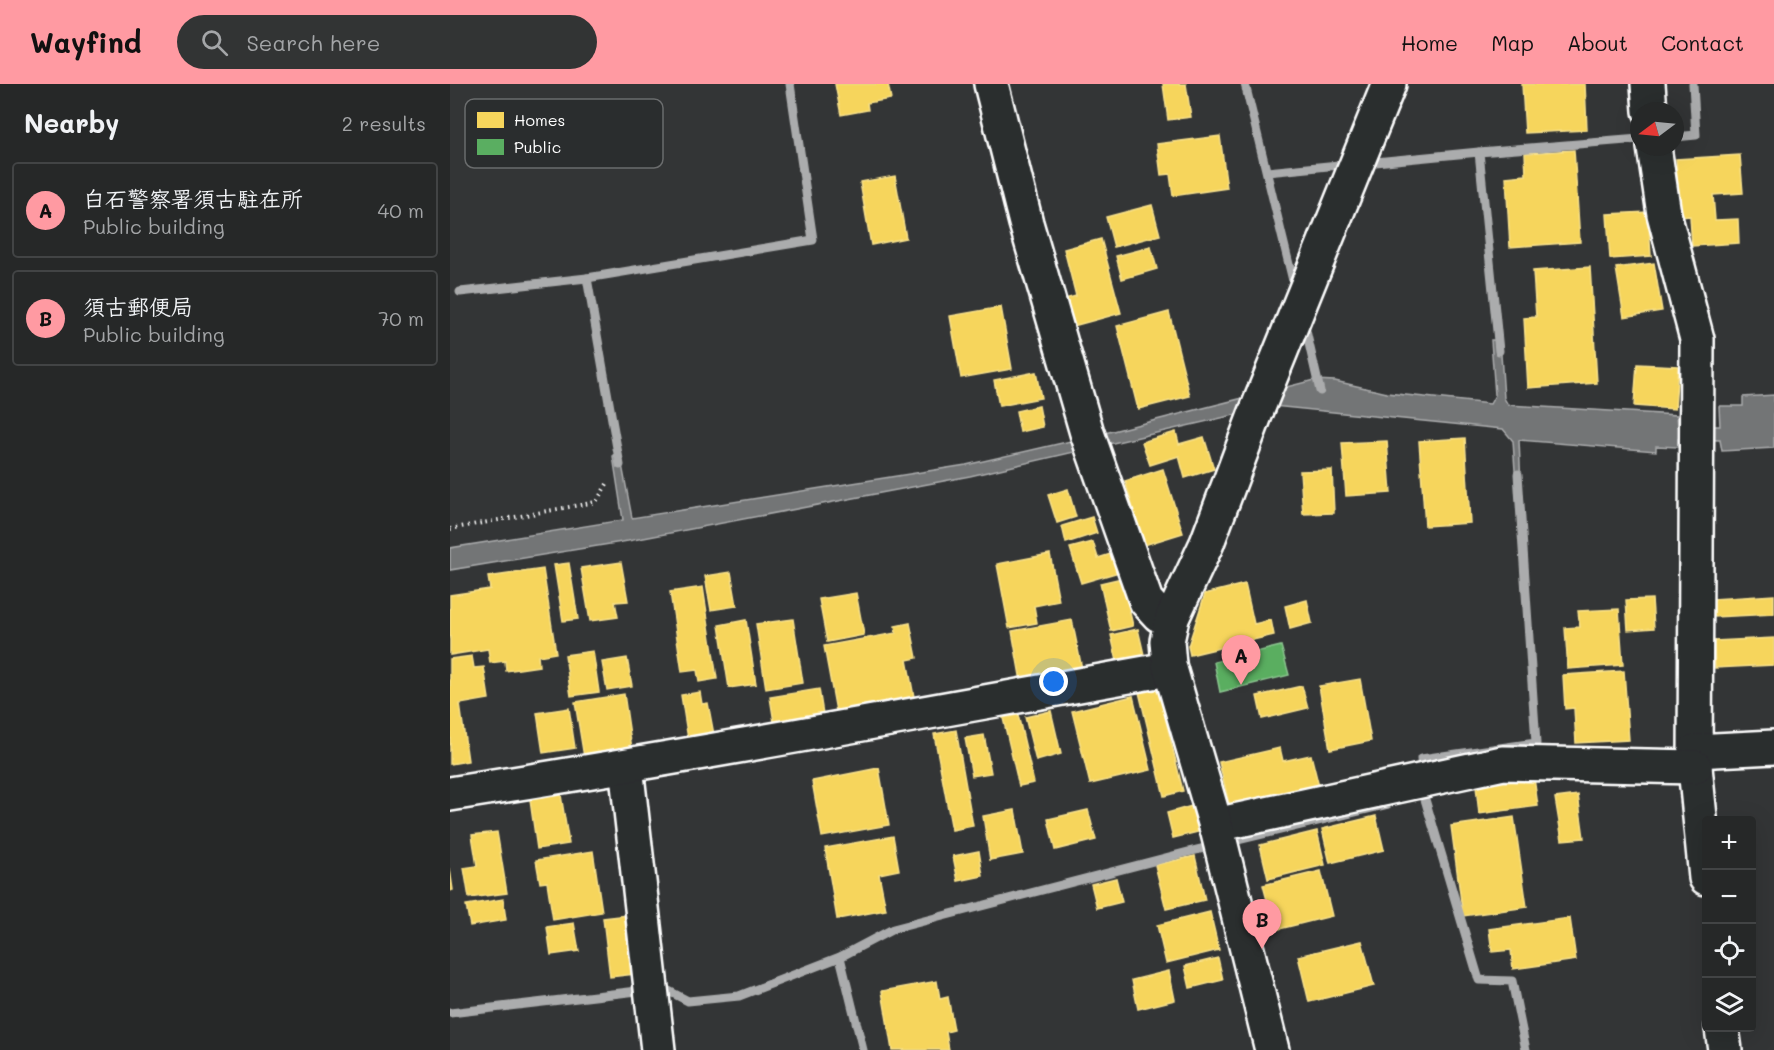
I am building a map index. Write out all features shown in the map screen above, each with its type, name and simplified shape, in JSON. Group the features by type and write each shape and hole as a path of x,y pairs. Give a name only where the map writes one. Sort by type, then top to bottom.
{"street":[{"path":"992,84 1026,223 1090,443 1146,601 1159,615 1172,618"},
{"path":"1272,1050 1219,839 1169,665 1167,640 1172,618 1207,543 1260,402 1389,84"},
{"path":"1648,84 1649,102"},
{"path":"1656,156 1664,214 1697,339 1695,759 1706,870"},
{"path":"450,794 626,766 1157,671 1169,665"},
{"path":"1219,839 1421,782 1503,763 1695,759 1774,747"},
{"path":"626,766 658,1050"},
{"path":"1723,1032 1725,1050"}],"path":[{"path":"450,529 596,502 607,484"}],"shaded area":[{"path":"1491,340 1500,340 1504,398 1508,405 1677,415 1678,426 1720,426 1719,406 1743,406 1743,397 1774,395 1774,448 1722,451 1720,440 1678,439 1678,447 1656,446 1656,451 1519,440 1521,486 1516,485 1513,441 1503,429 1273,406 970,476 628,541 450,570 450,548 623,520 613,456 620,454 632,518 966,465 1097,435 1314,380 1335,381 1387,393 1490,404 1495,395"}],"building: Homes":[{"path":"835,84 888,84 891,99 867,103 868,110 841,115"},
{"path":"1163,84 1186,84 1191,117 1168,120"},
{"path":"1522,84 1585,84 1587,130 1525,133"},
{"path":"1220,136 1227,188 1173,196 1170,174 1161,175 1157,144"},
{"path":"1574,150 1580,242 1510,247 1506,177 1526,175 1525,153"},
{"path":"1740,155 1743,193 1713,195 1715,220 1738,219 1739,243 1692,246 1690,216 1680,217 1676,159"},
{"path":"895,176 906,238 871,245 860,182"},
{"path":"1152,205 1160,235 1114,247 1106,217"},
{"path":"1648,212 1651,256 1610,259 1607,214"},
{"path":"1101,239 1121,313 1073,326 1065,299 1076,296 1064,249"},
{"path":"1151,247 1157,269 1122,279 1116,256"},
{"path":"1654,263 1662,311 1624,317 1616,268"},
{"path":"1590,267 1597,383 1528,388 1524,318 1536,317 1533,271"},
{"path":"1001,307 1012,369 961,378 950,316"},
{"path":"1169,312 1190,396 1138,409 1117,326"},
{"path":"1637,364 1678,366 1675,409 1634,406"},
{"path":"1036,372 1041,398 999,406 994,380"},
{"path":"1039,406 1043,427 1020,432 1016,411"},
{"path":"1176,432 1179,444 1204,437 1214,469 1185,478 1179,456 1150,465 1142,442"},
{"path":"1465,438 1470,523 1425,526 1419,441"},
{"path":"1387,441 1391,493 1346,496 1342,443"},
{"path":"1163,469 1183,533 1144,545 1125,481"},
{"path":"1332,470 1334,513 1303,514 1300,471"},
{"path":"1068,489 1076,517 1057,523 1048,495"},
{"path":"1092,517 1097,533 1066,543 1062,526"},
{"path":"1093,542 1098,558 1114,553 1119,572 1081,583 1070,548"},
{"path":"1050,554 1059,601 1034,606 1037,623 1009,628 997,564"},
{"path":"621,562 628,601 615,602 618,617 590,621 581,568"},
{"path":"569,563 578,619 563,621 554,565"},
{"path":"543,569 556,653 538,656 539,666 506,671 505,661 490,663 488,649 450,655 450,595 490,589 488,577"},
{"path":"731,572 737,606 711,610 705,576"},
{"path":"1122,578 1133,626 1111,631 1100,583"},
{"path":"1245,584 1254,624 1271,620 1274,635 1190,655 1188,646 1205,594"},
{"path":"703,587 717,679 699,682 697,670 682,672 670,592"},
{"path":"856,593 864,635 827,642 819,599"},
{"path":"1774,595 1774,614 1714,617 1713,599"},
{"path":"1652,599 1654,628 1628,630 1626,600"},
{"path":"1307,600 1312,623 1290,629 1285,606"},
{"path":"1619,609 1623,665 1568,669 1565,628 1580,627 1578,611"},
{"path":"793,619 803,683 766,689 756,624"},
{"path":"746,620 756,684 729,688 719,625"},
{"path":"1072,620 1082,669 1021,681 1012,631"},
{"path":"910,623 917,658 907,660 914,697 836,711 824,646 896,633 895,626"},
{"path":"1138,629 1145,659 1118,665 1111,635"},
{"path":"1774,638 1774,665 1715,668 1714,641"},
{"path":"593,651 599,692 571,696 565,655"},
{"path":"472,656 474,668 484,667 489,699 460,704 468,761 450,764 450,659"},
{"path":"627,658 632,686 607,690 602,662"},
{"path":"1624,671 1629,740 1576,743 1574,708 1565,709 1563,675"},
{"path":"1360,679 1371,741 1330,749 1319,686"},
{"path":"1302,686 1308,708 1262,719 1257,696"},
{"path":"1158,688 1183,791 1164,796 1139,692"},
{"path":"819,689 823,714 774,722 770,697"},
{"path":"700,692 702,704 708,703 714,735 688,739 681,695"},
{"path":"624,694 632,749 584,757 575,702"},
{"path":"1133,696 1151,770 1090,784 1072,711"},
{"path":"569,708 575,748 543,753 537,713"},
{"path":"1051,711 1061,754 1036,761 1025,717"},
{"path":"1018,715 1034,783 1019,786 1003,718"},
{"path":"956,730 973,826 952,830 934,734"},
{"path":"984,735 991,773 972,776 965,738"},
{"path":"1280,748 1283,761 1311,755 1320,791 1231,812 1219,762"},
{"path":"879,768 889,825 822,837 812,781"},
{"path":"1534,778 1538,806 1479,814 1476,786"},
{"path":"561,795 569,844 537,849 530,800"},
{"path":"1578,795 1584,838 1562,840 1555,798"},
{"path":"1192,806 1198,832 1173,838 1167,813"},
{"path":"1015,810 1023,854 990,860 983,816"},
{"path":"1088,810 1096,840 1055,850 1048,819"},
{"path":"1376,816 1384,850 1330,863 1322,829"},
{"path":"1514,817 1527,907 1463,916 1451,826"},
{"path":"1317,831 1325,865 1268,879 1260,845"},
{"path":"497,832 507,893 469,898 464,868 477,866 472,835"},
{"path":"893,836 899,870 879,874 886,910 837,919 825,848"},
{"path":"593,851 602,912 553,920 547,882 540,883 536,860"},
{"path":"979,851 983,876 958,881 953,856"},
{"path":"1195,856 1205,900 1166,909 1155,865"},
{"path":"450,869 453,890 450,891"},
{"path":"1321,871 1332,916 1275,930 1263,885"},
{"path":"1116,878 1122,902 1097,908 1091,884"},
{"path":"503,899 506,920 470,926 466,905"},
{"path":"1210,912 1219,950 1166,963 1157,925"},
{"path":"628,915 635,974 610,977 603,918"},
{"path":"1570,918 1576,960 1513,969 1511,950 1492,952 1489,929"},
{"path":"574,923 579,951 551,955 547,927"},
{"path":"1362,941 1374,986 1309,1002 1298,956"},
{"path":"1218,958 1223,980 1190,988 1185,966"},
{"path":"1169,971 1175,1000 1138,1009 1132,980"},
{"path":"937,981 940,999 948,997 954,1030 946,1032 949,1050 892,1050 882,991"}],"building: Public":[{"path":"1281,646 1289,675 1220,692 1214,662"}],"waterway":[{"path":"620,465 587,278 813,240 790,84"},
{"path":"1245,84 1295,289"},
{"path":"1684,136 1696,135 1693,84"},
{"path":"1499,351 1479,152 1630,140"},
{"path":"1365,163 1479,152"},
{"path":"1267,172 1349,164"},
{"path":"460,292 587,278"},
{"path":"1304,322 1320,391"},
{"path":"1422,774 1421,759 1536,743 1518,474"},
{"path":"1424,796 1479,980 1512,981 1526,1050"},
{"path":"450,1013 663,988 688,1001 739,996 840,957 893,929 1188,852 1388,804"},
{"path":"840,957 863,1050"}],"place":[{"name":"白石警察署須古駐在所","path":"1241,685"},
{"name":"須古郵便局","path":"1262,949"}]}
